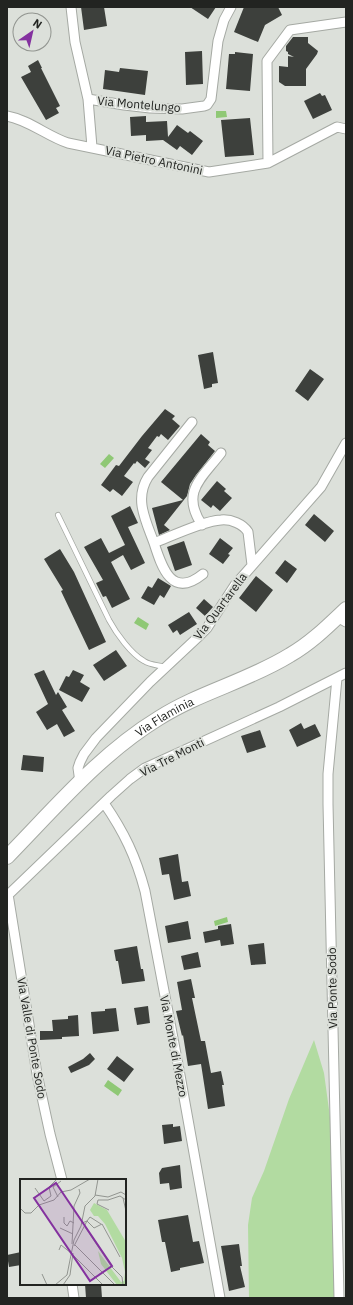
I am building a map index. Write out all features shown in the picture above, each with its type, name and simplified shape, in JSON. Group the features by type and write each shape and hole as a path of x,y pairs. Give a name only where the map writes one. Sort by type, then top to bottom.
{"main road":[{"name":"Via Flaminia","path":"7,857 101,761 142,728 169,711 234,683 289,656 343,616"}],"street":[{"name":"Via Montelungo","path":"71,7 75,42 88,99 92,147"},
{"name":"Via Montelungo","path":"88,99 135,107 171,109 200,108 207,104 212,95 215,57 219,35 224,20 231,7"},
{"path":"268,163 267,61 290,30 346,22"},
{"name":"Via Pietro Antonini","path":"7,116 18,119 64,141 209,172 268,163 337,127 346,129"},
{"path":"192,422 148,477 141,495 142,504 162,567 168,575 173,580 186,583 194,580 202,574"},
{"name":"Via Quartarella","path":"80,782 78,768 84,754 96,738 207,628 228,593 321,488 346,443"},
{"path":"202,525 194,510 192,500 194,491 198,483 221,453"},
{"path":"154,543 213,521 225,520 235,522 246,528 249,534 252,565"},
{"name":"Via Tre Monti","path":"8,895 104,803 130,780 151,765 279,707 346,673"},
{"name":"Via Ponte Sodo","path":"337,678 330,754 328,804 339,1298"},
{"name":"Via Monte di Mezzo","path":"104,803 129,844 145,891 220,1298"},
{"name":"Via Valle di Ponte Sodo","path":"8,895 37,1074 48,1128 62,1179"},
{"path":"72,1285 74,1298"}],"lane":[{"path":"58,515 109,620 117,632 141,660 151,664 167,667"}],"shaded area":[{"path":"216,111 226,111 227,117 216,118"},
{"path":"109,454 114,458 105,468 100,464"},
{"path":"138,617 149,624 146,630 134,623"},
{"path":"227,917 228,922 215,926 214,921"},
{"path":"314,1040 324,1073 335,1154 334,1298 249,1298 248,1225 252,1198 264,1171 289,1099"},
{"path":"108,1080 122,1090 118,1096 104,1086"}],"building":[{"path":"81,7 104,7 107,26 84,30"},
{"path":"190,7 216,7 208,19"},
{"path":"244,7 278,7 282,15 265,25 258,42 234,32"},
{"path":"293,37 308,37 308,43 318,51 306,69 306,86 285,86 279,82 279,66 288,67 288,56 294,57 286,51 286,46"},
{"path":"202,51 203,84 186,85 185,52"},
{"path":"235,52 253,54 250,91 226,89 229,54 235,54"},
{"path":"38,60 60,106 56,108 59,113 46,120 21,77 31,72 28,66"},
{"path":"120,68 148,71 145,95 103,89 105,70 119,72"},
{"path":"320,93 322,96 325,95 332,110 313,119 304,101"},
{"path":"146,116 146,122 167,121 168,137 177,125 188,133 190,131 203,141 192,155 180,146 177,150 163,140 146,141 146,135 131,136 130,117"},
{"path":"250,118 254,155 225,157 221,120"},
{"path":"213,352 218,383 212,384 212,387 204,389 198,355"},
{"path":"310,369 324,379 308,401 295,391"},
{"path":"165,409 175,416 172,419 180,426 168,440 161,434 159,437 157,436 148,448 152,450 145,459 150,462 145,468 137,461 135,464 134,463 124,476 133,482 122,496 113,489 110,492 101,485 116,465 119,466"},
{"path":"201,434 210,442 208,445 215,451 190,484 187,496 164,525 170,530 159,535 152,508 183,500 161,482"},
{"path":"217,481 226,489 224,491 232,498 220,511 213,505 211,508 201,500"},
{"path":"130,506 138,523 128,527 145,563 131,570 123,555 111,562 130,599 112,608 106,596 103,597 96,583 103,580 84,547 101,538 109,553 125,545 111,516"},
{"path":"314,514 334,531 325,542 305,525"},
{"path":"220,538 233,548 223,564 209,554"},
{"path":"184,541 192,565 175,571 167,547"},
{"path":"60,549 74,572 106,642 89,650 61,591 63,590 44,559"},
{"path":"285,560 297,569 287,583 275,573"},
{"path":"256,576 273,590 256,612 239,598"},
{"path":"158,578 171,586 164,598 160,595 154,605 141,598 148,586 152,588"},
{"path":"204,599 213,607 205,616 196,608"},
{"path":"189,612 197,624 180,635 177,630 173,633 168,625"},
{"path":"116,650 127,666 104,681 93,665"},
{"path":"44,670 56,695 58,692 67,707 62,710 75,731 64,737 57,724 47,730 36,712 48,704 34,674"},
{"path":"73,670 84,675 80,682 90,688 82,702 59,690 66,676 69,677"},
{"path":"301,723 304,729 315,724 321,736 297,747 289,730"},
{"path":"260,730 266,747 247,753 241,736"},
{"path":"23,755 44,757 43,772 21,770"},
{"path":"178,854 182,882 188,881 191,896 174,900 169,874 162,875 159,858"},
{"path":"188,921 191,939 168,943 165,926"},
{"path":"231,924 234,944 221,946 220,940 205,943 203,932 218,929 218,926"},
{"path":"264,943 266,964 251,965 248,945"},
{"path":"137,946 141,969 143,969 145,981 122,984 118,961 116,961 114,950"},
{"path":"198,952 201,967 184,970 181,956"},
{"path":"191,979 195,998 192,998 201,1041 205,1041 211,1073 221,1071 224,1085 222,1085 225,1106 208,1109 201,1064 188,1066 183,1035 182,1036 176,1011 182,1010 177,982"},
{"path":"148,1006 150,1023 137,1025 134,1008"},
{"path":"116,1008 119,1031 93,1034 91,1012 105,1011 105,1009"},
{"path":"78,1015 79,1036 62,1037 62,1039 40,1040 40,1031 53,1031 52,1020 68,1019 68,1016"},
{"path":"90,1053 95,1059 89,1065 71,1073 68,1067 83,1059"},
{"path":"117,1056 134,1069 124,1082 107,1069"},
{"path":"173,1124 173,1127 180,1126 182,1141 164,1144 162,1125"},
{"path":"180,1165 182,1188 170,1190 169,1183 160,1184 159,1173 162,1168"},
{"path":"188,1215 193,1242 199,1241 204,1263 180,1268 180,1270 171,1272 165,1242 162,1242 158,1220"},
{"path":"239,1244 242,1266 240,1266 245,1287 229,1291 221,1246"},
{"path":"20,1252 20,1265 9,1267 7,1255"},
{"path":"85,1285 101,1285 102,1298 86,1298"}]}
